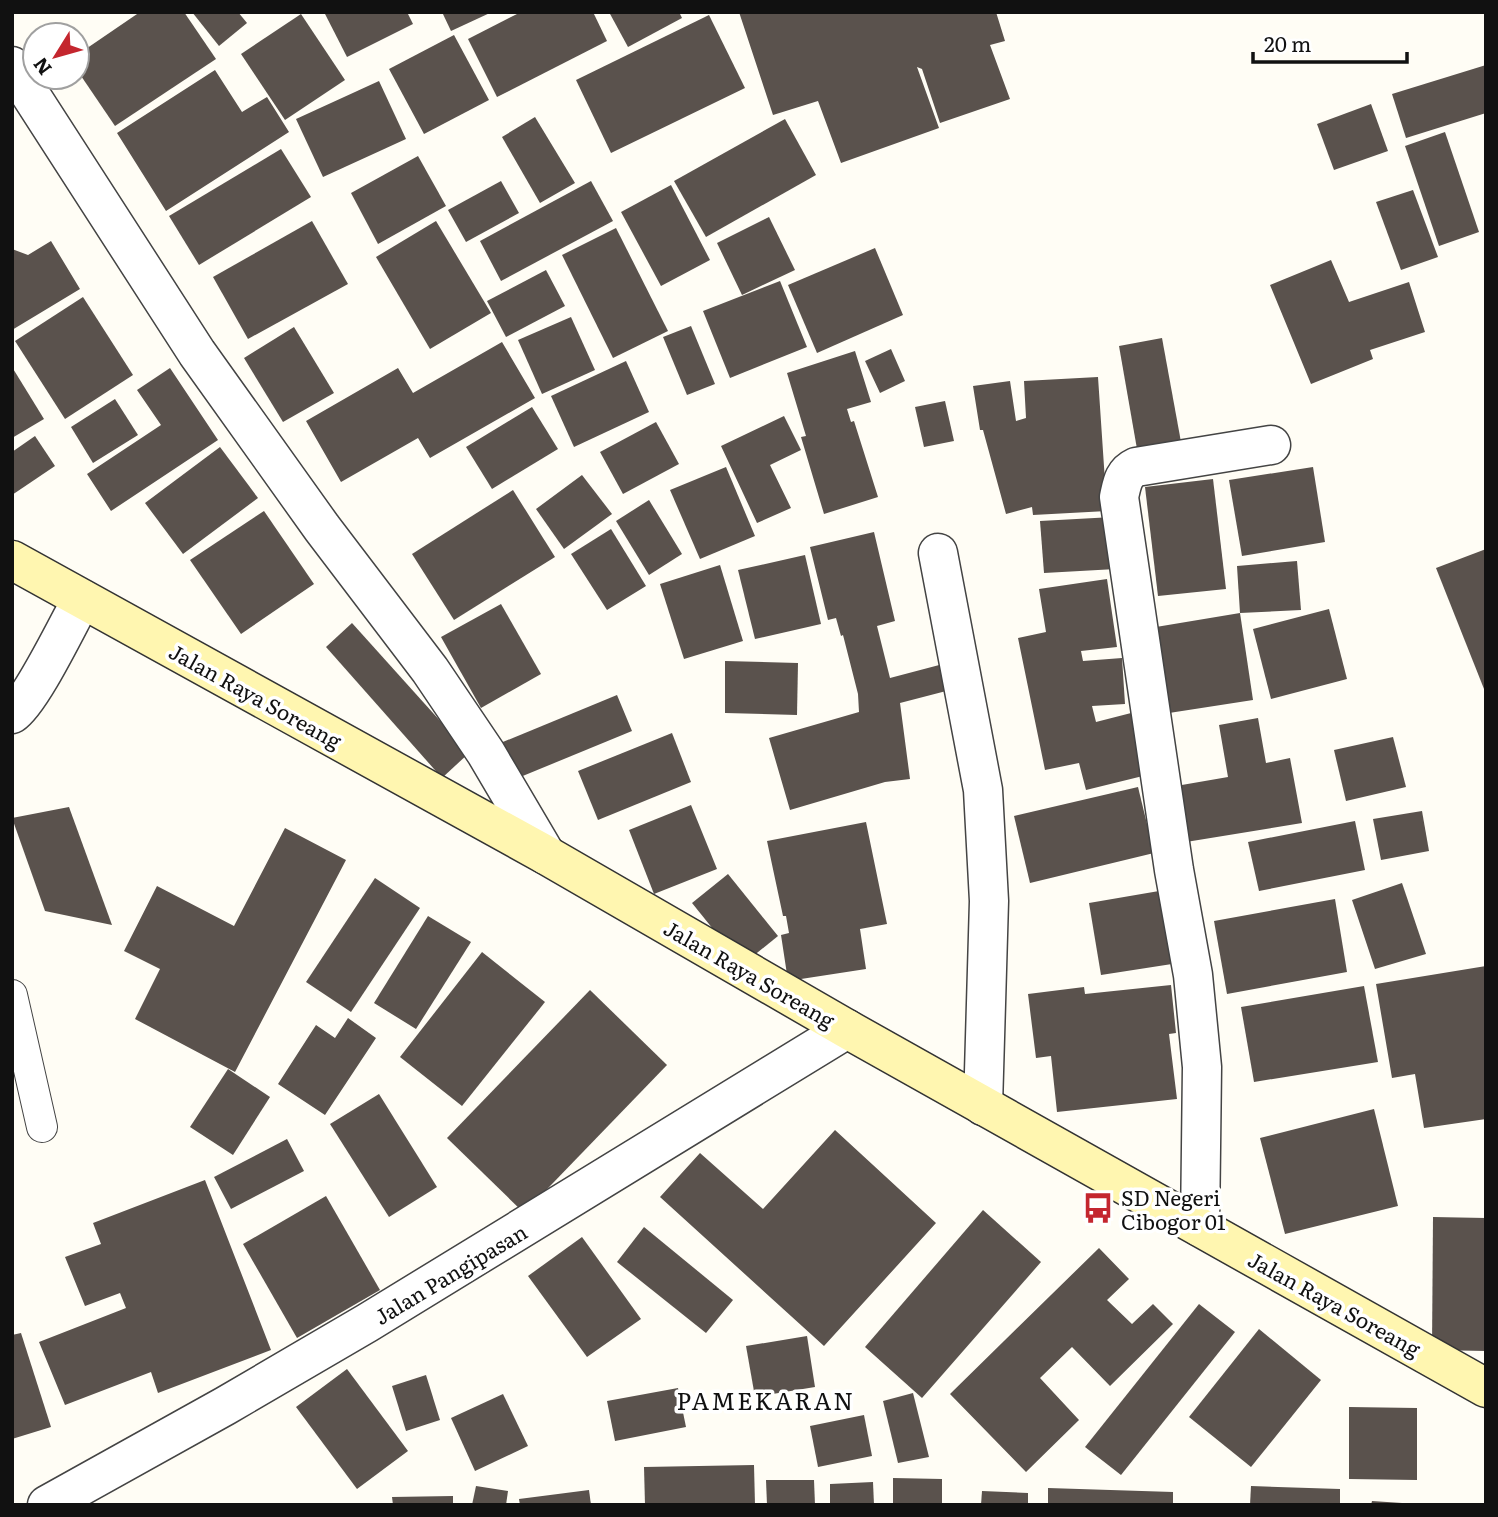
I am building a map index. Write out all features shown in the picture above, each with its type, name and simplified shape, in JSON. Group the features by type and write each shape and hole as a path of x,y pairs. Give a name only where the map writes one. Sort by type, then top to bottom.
{"main road":[{"name":"Jalan Raya Soreang","path":"12,560 547,855 847,1030 1486,1388"}],"street":[{"path":"12,66 197,354 322,528 430,670 486,753 547,855"},
{"path":"1200,1227 1202,1066 1193,975 1174,870 1119,497 1123,478 1136,467 1271,445"},
{"path":"938,553 982,790 989,901 984,1106"},
{"path":"12,714 34,687 82,598"},
{"name":"Jalan Pangipasan","path":"47,1505 367,1323 847,1030"}],"lane":[{"path":"12,995 42,1127"}],"building":[{"path":"140,12 184,12 216,59 115,126 91,91 91,45"},
{"path":"192,12 238,12 247,23 219,46"},
{"path":"324,12 407,12 413,24 347,57"},
{"path":"442,12 492,12 451,31"},
{"path":"521,12 593,12 607,41 497,97 468,39"},
{"path":"609,12 679,12 682,18 628,47"},
{"path":"739,12 996,12 1005,41 990,45 1010,99 940,123 922,69 917,67 939,128 841,163 818,101 773,115"},
{"path":"301,14 345,80 285,120 241,54"},
{"path":"709,15 745,88 611,153 576,80"},
{"path":"454,35 489,100 424,134 389,69"},
{"path":"1486,65 1486,113 1406,138 1392,94"},
{"path":"215,70 242,112 267,97 289,132 166,211 117,133"},
{"path":"379,81 406,139 323,177 296,119"},
{"path":"1371,104 1388,151 1334,170 1317,124"},
{"path":"535,117 575,183 540,203 502,137"},
{"path":"785,119 816,175 706,237 674,181"},
{"path":"1445,132 1479,232 1439,246 1405,146"},
{"path":"281,149 311,197 199,265 169,216"},
{"path":"418,156 446,206 378,244 351,193"},
{"path":"501,181 519,213 466,242 448,210"},
{"path":"591,181 613,221 501,281 480,241"},
{"path":"671,185 710,260 661,286 621,212"},
{"path":"1413,190 1438,257 1401,270 1376,202"},
{"path":"769,217 795,270 742,295 717,243"},
{"path":"312,221 348,284 248,339 213,277"},
{"path":"436,221 491,313 430,349 376,257"},
{"path":"616,228 668,331 613,358 562,255"},
{"path":"51,241 80,289 12,330 12,249 28,255"},
{"path":"875,248 903,315 817,353 788,285"},
{"path":"1331,260 1349,302 1409,282 1425,332 1370,350 1373,359 1311,384 1270,285"},
{"path":"546,270 565,306 506,337 487,301"},
{"path":"780,281 807,347 730,378 703,311"},
{"path":"83,297 133,375 65,419 15,341"},
{"path":"571,317 595,370 542,394 518,340"},
{"path":"691,326 715,384 687,395 663,337"},
{"path":"294,327 334,393 283,422 244,358"},
{"path":"1162,338 1181,442 1137,449 1119,346"},
{"path":"502,342 535,398 430,458 418,438 341,482 306,421 398,368 413,393"},
{"path":"891,349 905,381 880,393 865,361"},
{"path":"855,351 871,402 847,409 851,422 854,421 878,497 824,514 801,437 806,436 787,373"},
{"path":"626,361 649,412 574,447 551,396"},
{"path":"12,367 44,419 12,438"},
{"path":"170,368 218,440 111,511 87,474 161,425 137,390"},
{"path":"1098,377 1107,511 1033,515 1032,507 1006,514 983,430 980,430 973,386 1010,381 1016,421 1026,418 1024,381"},
{"path":"115,399 138,435 93,463 71,427"},
{"path":"945,401 954,441 924,447 915,407"},
{"path":"532,407 558,449 492,489 466,447"},
{"path":"784,416 801,450 770,465 791,508 757,523 721,446"},
{"path":"656,422 679,464 623,494 600,452"},
{"path":"35,436 55,466 12,495 12,452"},
{"path":"220,447 258,498 183,554 145,503"},
{"path":"726,467 755,536 700,559 670,490"},
{"path":"1313,467 1325,542 1242,556 1229,480"},
{"path":"582,475 612,514 564,549 536,509"},
{"path":"1213,479 1226,589 1158,596 1145,487"},
{"path":"513,490 555,557 454,620 412,554"},
{"path":"649,500 682,554 649,575 616,521"},
{"path":"264,511 314,584 241,634 190,560"},
{"path":"1113,517 1116,569 1044,573 1040,521"},
{"path":"611,529 646,586 607,610 571,554"},
{"path":"874,532 895,621 877,626 890,678 943,664 950,690 900,703 910,779 885,782 790,810 769,738 859,712 858,694 843,635 841,636 836,618 828,620 810,547"},
{"path":"1486,549 1486,694 1436,568"},
{"path":"805,555 821,624 755,639 738,570"},
{"path":"1297,561 1301,610 1240,613 1237,566"},
{"path":"720,565 743,641 684,659 660,584"},
{"path":"1107,579 1117,647 1081,651 1083,661 1122,658 1125,704 1092,706 1096,722 1135,712 1151,774 1086,790 1079,763 1045,770 1018,638 1046,632 1039,589"},
{"path":"501,604 541,674 481,708 441,637"},
{"path":"1329,609 1347,679 1271,699 1253,629"},
{"path":"1240,613 1253,700 1169,713 1156,627"},
{"path":"352,623 469,753 442,778 326,647"},
{"path":"725,661 798,663 797,715 725,713"},
{"path":"617,695 632,731 513,780 498,744"},
{"path":"1258,718 1266,763 1290,758 1302,823 1186,842 1176,786 1228,777 1219,725"},
{"path":"672,733 691,782 598,820 578,771"},
{"path":"1393,737 1406,787 1346,801 1334,750"},
{"path":"1138,787 1154,853 1030,883 1014,816"},
{"path":"691,805 717,869 654,894 629,830"},
{"path":"69,807 112,925 45,911 12,818"},
{"path":"1422,811 1429,851 1381,860 1373,819"},
{"path":"1355,821 1365,870 1259,891 1248,842"},
{"path":"866,822 887,924 860,929 866,969 788,981 781,935 789,933 767,841"},
{"path":"285,828 346,860 235,1072 135,1019 160,969 124,951 157,886 234,926"},
{"path":"728,874 778,936 742,965 692,903"},
{"path":"375,878 420,908 351,1012 306,982"},
{"path":"1402,883 1426,954 1375,969 1352,900"},
{"path":"1159,891 1172,964 1101,975 1089,903"},
{"path":"1335,899 1347,972 1227,994 1214,921"},
{"path":"428,916 471,942 416,1029 374,1003"},
{"path":"482,952 545,1002 462,1106 400,1057"},
{"path":"1486,966 1486,1119 1424,1128 1415,1074 1392,1078 1376,984"},
{"path":"1171,985 1176,1033 1169,1034 1177,1099 1057,1112 1051,1056 1036,1058 1028,994 1084,987 1085,994"},
{"path":"1364,986 1378,1062 1254,1082 1241,1007"},
{"path":"590,990 667,1065 524,1213 447,1138"},
{"path":"348,1018 376,1038 325,1115 278,1084 316,1025 335,1038"},
{"path":"228,1069 270,1097 233,1155 190,1127"},
{"path":"379,1094 437,1187 389,1217 330,1124"},
{"path":"1374,1109 1398,1206 1285,1234 1260,1138"},
{"path":"835,1130 936,1223 824,1346 660,1197 700,1153 763,1209"},
{"path":"287,1139 304,1171 231,1209 214,1177"},
{"path":"205,1180 271,1350 158,1393 151,1372 65,1405 39,1342 126,1308 120,1293 85,1306 65,1257 101,1244 93,1223"},
{"path":"326,1196 380,1290 297,1338 243,1244"},
{"path":"983,1210 1041,1262 922,1398 865,1347"},
{"path":"1433,1217 1486,1218 1486,1351 1432,1350"},
{"path":"644,1227 733,1300 706,1333 617,1262"},
{"path":"582,1237 641,1319 587,1357 528,1276"},
{"path":"1099,1248 1129,1279 1107,1300 1132,1324 1153,1304 1173,1324 1110,1386 1072,1347 1040,1378 1079,1420 1026,1472 950,1394"},
{"path":"1199,1304 1235,1332 1121,1475 1085,1447"},
{"path":"1259,1329 1321,1380 1251,1467 1189,1417"},
{"path":"21,1333 51,1427 12,1439 12,1335"},
{"path":"807,1336 815,1387 755,1397 746,1346"},
{"path":"347,1369 408,1451 357,1489 296,1407"},
{"path":"426,1375 440,1420 406,1431 392,1386"},
{"path":"678,1388 686,1427 615,1441 607,1401"},
{"path":"913,1393 929,1457 898,1463 883,1401"},
{"path":"503,1394 528,1446 475,1471 451,1418"},
{"path":"1349,1407 1417,1408 1417,1480 1349,1479"},
{"path":"864,1415 872,1456 818,1467 810,1426"},
{"path":"754,1465 755,1505 645,1505 644,1467"},
{"path":"893,1478 942,1479 942,1505 893,1505"},
{"path":"766,1480 814,1480 815,1505 767,1505"},
{"path":"873,1482 874,1505 830,1505 830,1484"},
{"path":"476,1486 508,1491 506,1505 472,1505"},
{"path":"1251,1486 1340,1489 1340,1505 1250,1505"},
{"path":"1048,1488 1173,1492 1173,1505 1048,1505"},
{"path":"589,1490 591,1505 520,1505 519,1499"},
{"path":"982,1491 1028,1493 1028,1505 981,1505"},
{"path":"453,1496 453,1505 393,1505 392,1497"},
{"path":"1372,1501 1402,1503 1402,1505 1371,1505"}],"place":[{"name":"SD Negeri Cibogor 01","path":"1098,1208"}],"district":[{"name":"PAMEKARAN","path":"766,1399"}]}
